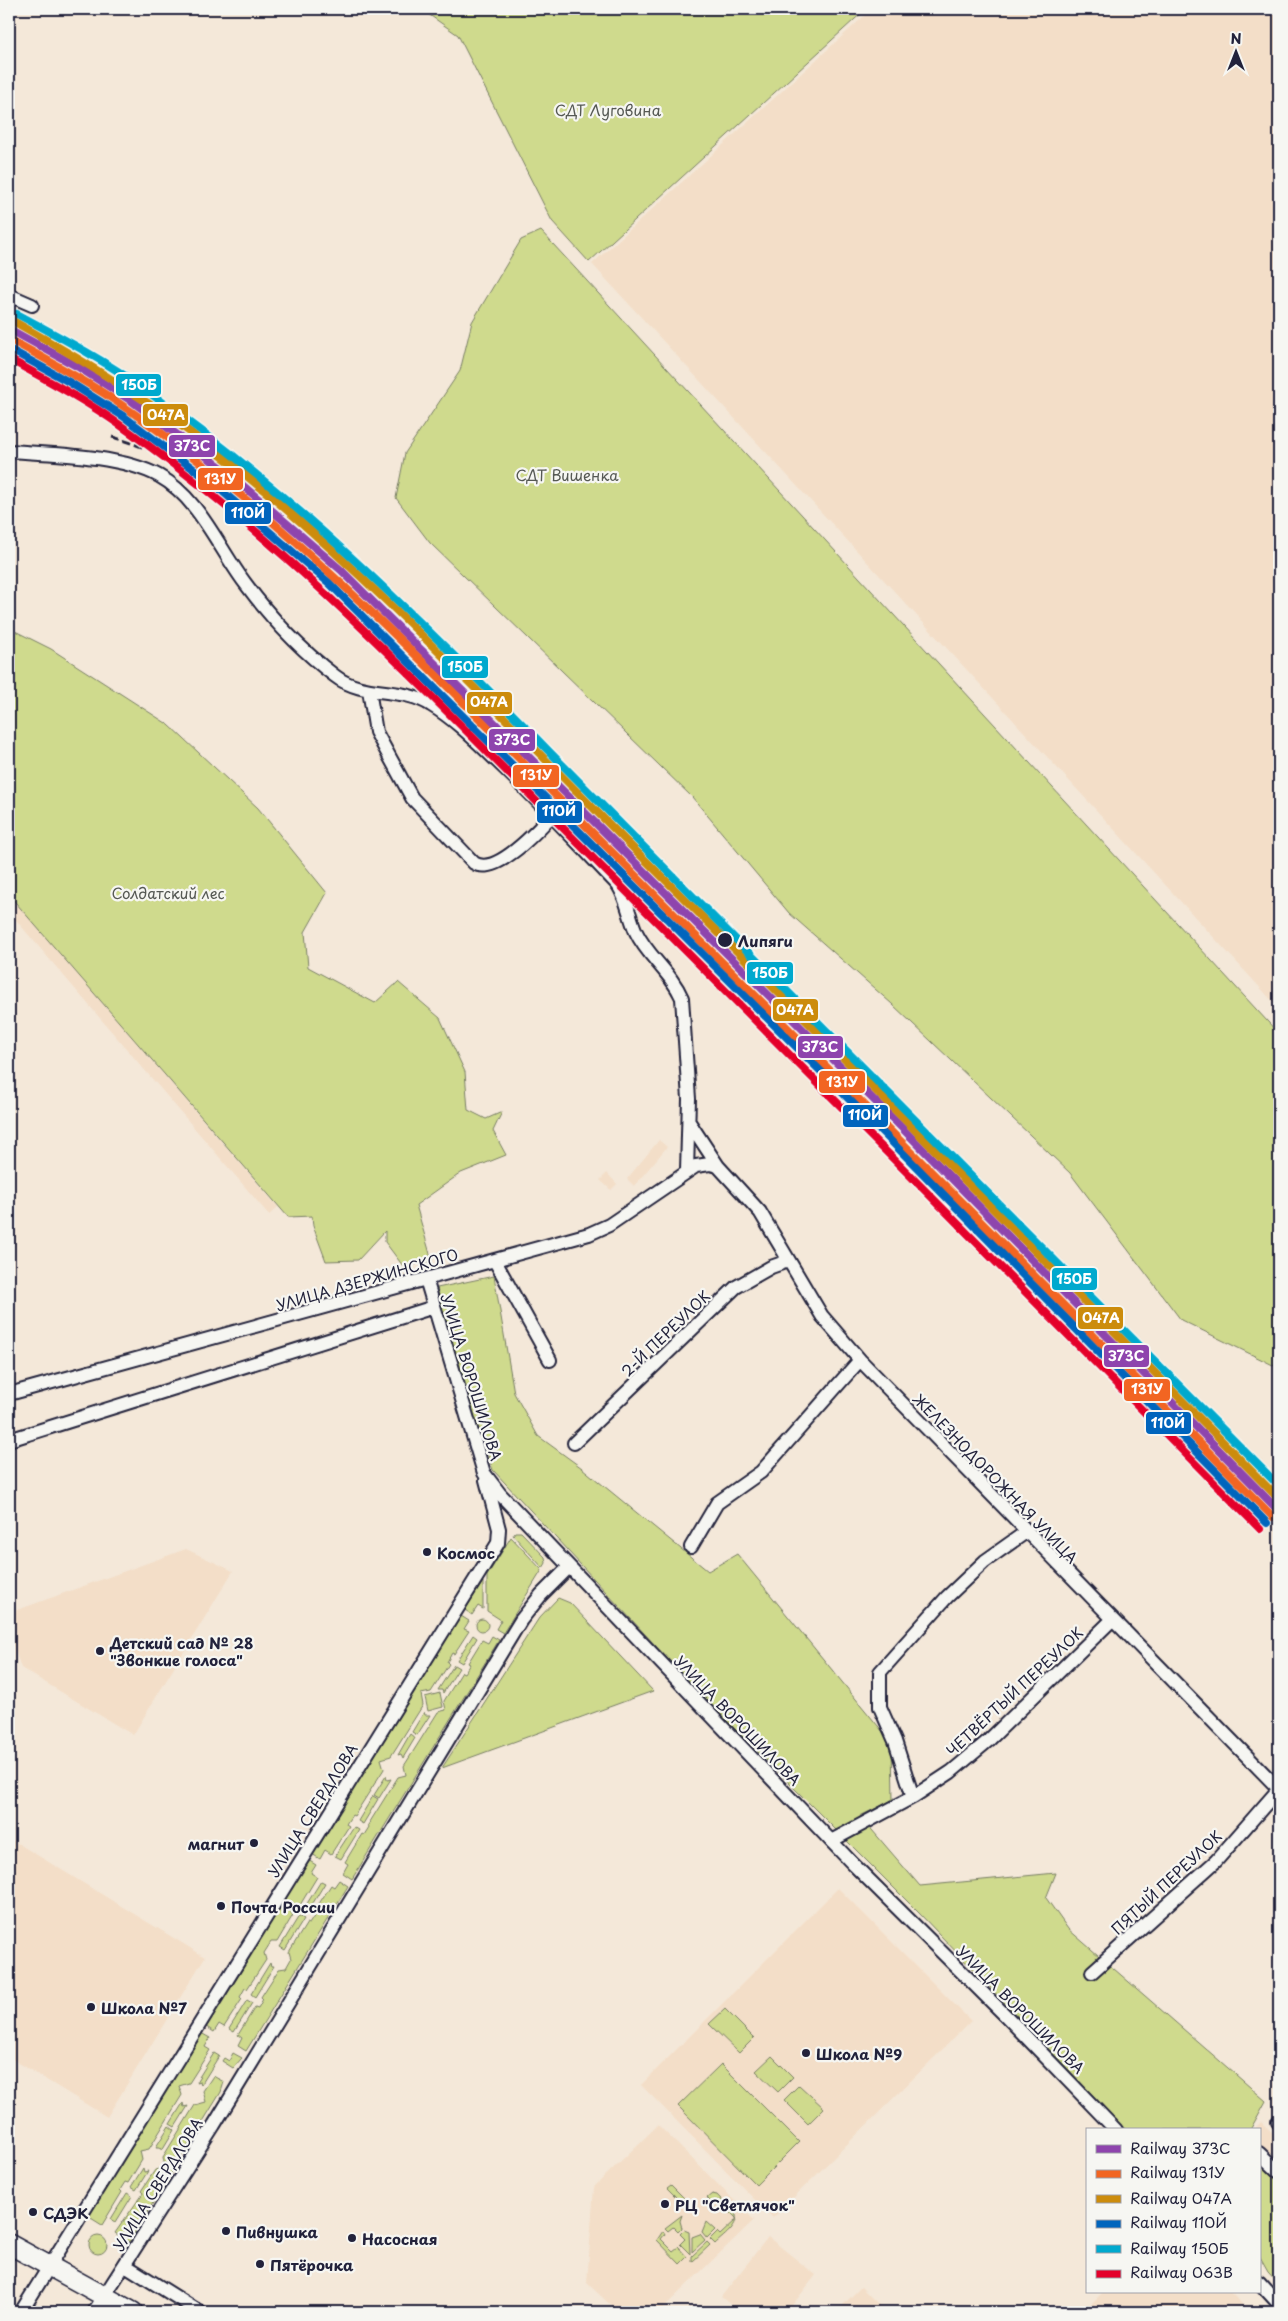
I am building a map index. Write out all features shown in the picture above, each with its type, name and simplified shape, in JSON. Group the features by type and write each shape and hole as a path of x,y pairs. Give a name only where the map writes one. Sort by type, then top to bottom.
{"main road":[{"path":"9,2244 133,2312"}],"street":[{"path":"9,295 32,305"},
{"path":"9,451 66,454 103,460 158,475 176,486 192,505 245,583 276,621 337,678 352,686 369,690 420,697 450,716 553,814 618,885 626,901 635,931 676,985 684,1013 689,1122 687,1171"},
{"path":"369,690 376,732 412,798 474,863 484,866 496,863 528,840 553,814"},
{"name":"ЖЕЛЕЗНОДОРОЖНАЯ УЛИЦА","path":"689,1122 718,1166 760,1212 822,1316 860,1360 1279,1789"},
{"name":"УЛИЦА ДЗЕРЖИНСКОГО","path":"9,1394 589,1234 609,1225 687,1171 703,1165 718,1166"},
{"path":"495,1261 550,1360"},
{"name":"2-Й ПЕРЕУЛОК","path":"574,1443 736,1287 771,1267 788,1261"},
{"name":"УЛИЦА ВОРОШИЛОВА","path":"426,1279 484,1472 515,1513 831,1841 1000,2010 1114,2128"},
{"path":"9,1440 434,1307"},
{"path":"691,1547 717,1503 761,1472 860,1360"},
{"name":"УЛИЦА СВЕРДЛОВА","path":"21,2312 498,1543 499,1529 484,1472"},
{"path":"913,1797 895,1741 880,1707 880,1672 947,1597 985,1561 1026,1532"},
{"name":"УЛИЦА СВЕРДЛОВА","path":"94,2312 214,2125 521,1620 555,1579 568,1568"},
{"name":"ЧЕТВЁРТЫЙ ПЕРЕУЛОК","path":"831,1841 913,1797 951,1772 989,1740 1113,1619"},
{"name":"ПЯТЫЙ ПЕРЕУЛОК","path":"1092,1972 1216,1861 1279,1789"},
{"path":"1260,2154 1279,2172"},
{"path":"124,2266 200,2312"},
{"path":"1260,2283 1279,2304"}],"shaded area":[{"path":"872,9 1279,9 1279,1008 592,264"},
{"path":"9,895 278,1207 269,1215 9,912"},
{"path":"659,1140 667,1147 634,1186 627,1179"},
{"path":"607,1173 617,1184 611,1190 600,1180"},
{"name":"Детский сад № 28 \"Звонкие голоса\"","path":"186,1549 233,1571 133,1735 21,1668 9,1633 9,1613"},
{"name":"Школа №7","path":"9,1838 205,1957 107,2117 9,2057"},
{"name":"Школа №9","path":"838,1888 971,2021 773,2218 641,2085"},
{"path":"1261,2122 1279,2139 1279,2165 1260,2147 1260,2128 1255,2128"},
{"name":"РЦ \"Светлячок\"","path":"658,2125 754,2220 659,2312 618,2312 587,2283 594,2187"},
{"path":"768,2237 816,2275 787,2312 740,2312 721,2297"},
{"path":"861,2287 886,2312 836,2312"},
{"path":"1101,2294 1232,2294 1250,2312 1083,2312"}],"green space":[{"name":"СДТ Луговина","path":"421,9 866,9 589,262 552,221 458,35"},
{"name":"СДТ Вишенка","path":"541,231 1279,1034 1279,1368 1181,1320 1070,1173 892,1004 789,913 692,797 430,543 396,498 405,453 460,371 472,322 521,240"},
{"name":"Солдатский лес","path":"9,628 51,649 169,725 258,808 327,893 305,932 308,967 375,1003 398,982 440,1018 465,1072 468,1110 486,1119 502,1112 493,1131 506,1155 461,1173 416,1205 432,1261 403,1266 385,1242 385,1231 358,1260 326,1261 313,1226 312,1216 288,1217 9,895"},
{"path":"494,1276 514,1393 538,1436 582,1468 708,1571 737,1554 892,1743 893,1800 860,1816 920,1886 1056,1873 1046,1898 1068,1929 1266,2101 1251,2128 1124,2128 919,1913 706,1700 493,1470 455,1361 437,1288"},
{"path":"515,1532 521,1532 545,1557 546,1563 543,1568 513,1535"},
{"path":"511,1537 542,1570 503,1633 496,1629 501,1620 487,1611 487,1576"},
{"path":"483,1582 483,1609 478,1606 472,1615 465,1610"},
{"path":"558,1598 570,1603 653,1691 442,1768 539,1618"},
{"path":"461,1616 469,1621 464,1629 469,1631 454,1654 452,1653 447,1662 449,1664 431,1692 421,1694 423,1705 391,1756 381,1759 384,1769 354,1816 352,1815 346,1824 349,1826 331,1854 325,1850 320,1859 312,1854"},
{"path":"480,1619 484,1619 488,1625 484,1631 480,1631 476,1627 476,1623"},
{"path":"473,1635 477,1638 462,1663 457,1660"},
{"path":"492,1636 499,1640 352,1879 343,1873 348,1864 345,1862 362,1834 364,1835 369,1827 368,1825 398,1777 406,1775 404,1766 438,1712 446,1710 444,1701 462,1672 464,1673 470,1664 468,1663 482,1640 488,1643"},
{"path":"454,1665 459,1668 443,1693 442,1690 438,1690"},
{"path":"440,1693 443,1707 428,1711 425,1697"},
{"path":"424,1712 425,1715 430,1715 417,1735 412,1732"},
{"path":"410,1734 415,1738 403,1758 401,1754 398,1755"},
{"path":"386,1776 387,1780 391,1779 379,1798 374,1795"},
{"path":"373,1796 378,1799 363,1824 358,1821"},
{"path":"354,1827 359,1830 341,1859 335,1856"},
{"path":"308,1860 316,1865 311,1873 317,1877 300,1905 297,1904 291,1913 293,1915 277,1942 271,1942 264,1953 266,1960 247,1989 245,1988 240,1997 242,1999 224,2027 219,2024 214,2032 205,2026"},
{"path":"339,1880 348,1886 246,2051 238,2046 242,2038 238,2035 255,2007 258,2008 263,1999 261,1997 279,1969 286,1968 291,1959 289,1952 307,1923 309,1924 315,1915 313,1913 331,1885 334,1887"},
{"path":"321,1881 325,1883 307,1913 303,1910"},
{"path":"299,1916 304,1919 285,1950 280,1947"},
{"path":"270,1963 271,1966 274,1966 255,1997 251,1994"},
{"path":"247,2000 252,2003 234,2032 229,2029"},
{"path":"725,2009 754,2038 739,2053 709,2024"},
{"path":"201,2033 210,2038 205,2047 210,2050 189,2083 179,2086 182,2095 149,2149 140,2151 142,2160 128,2183 125,2182 120,2190 122,2192 102,2225 86,2215"},
{"path":"214,2053 219,2056 201,2085 200,2081 196,2082"},
{"path":"233,2053 242,2058 233,2068 222,2061 224,2058 229,2061"},
{"path":"772,2056 793,2077 778,2092 756,2071"},
{"path":"721,2064 799,2142 756,2185 678,2106"},
{"path":"213,2076 224,2082 221,2092 129,2242 115,2233 143,2193 141,2191 155,2170 165,2167 163,2157 195,2105 206,2102 203,2091"},
{"path":"799,2085 824,2108 808,2124 784,2100"},
{"path":"183,2103 184,2107 188,2106 175,2127 170,2124"},
{"path":"169,2126 174,2130 162,2150 160,2147 156,2147"},
{"path":"1260,2158 1279,2178 1279,2284 1268,2272 1260,2258"},
{"path":"143,2168 144,2172 148,2171 136,2190 131,2187"},
{"path":"671,2185 687,2201 683,2204 667,2188"},
{"path":"127,2193 132,2196 116,2222 111,2219"},
{"path":"712,2194 717,2195 736,2215 736,2218 718,2200 713,2204 707,2198"},
{"path":"682,2215 680,2221 682,2228 678,2232 673,2227 668,2231 665,2228"},
{"path":"736,2220 729,2231 715,2244 710,2239 717,2232 720,2235"},
{"path":"706,2222 715,2230 707,2238 702,2232"},
{"path":"684,2230 689,2232 690,2254 680,2244 685,2239 680,2234"},
{"path":"663,2231 665,2234 661,2239 673,2251 678,2247 687,2257 680,2264 657,2240"},
{"path":"700,2234 705,2240 692,2252 692,2237"},
{"path":"98,2236 105,2238 107,2245 105,2252 98,2254 91,2252 89,2245 91,2238"},
{"path":"707,2242 710,2245 692,2262 692,2256"}],"railway":[{"path":"112,437 158,454 200,477 240,505 277,537"},
{"path":"203,461 234,493"},
{"path":"272,533 333,588"},
{"path":"1193,1402 1279,1487"}],"rail line":[{"name":"150Б","path":"17,314 66,340 129,378 210,437 273,488 394,597 953,1156 1279,1486"},
{"name":"047А","path":"13,321 98,371 180,424 232,464 334,552 480,693 952,1167 1279,1499"},
{"name":"373C","path":"9,329 78,367 133,402 226,471 341,570 897,1123 1279,1511"},
{"name":"131У","path":"9,339 84,381 129,410 195,458 319,563 437,676 1273,1517"},
{"name":"110Й","path":"9,349 69,382 123,416 215,485 329,583 885,1135 1267,1523"},
{"name":"063В","path":"9,359 66,390 107,416 184,473 246,523 364,630 843,1108 1260,1529"}],"place":[{"name":"Липяги","path":"725,940"},
{"name":"Космос","path":"427,1552"},
{"name":"Детский сад № 28 \"Звонкие голоса\"","path":"100,1651"},
{"name":"магнит","path":"254,1843"},
{"name":"Почта России","path":"221,1906"},
{"name":"Школа №7","path":"91,2007"},
{"name":"Школа №9","path":"806,2053"},
{"name":"РЦ \"Светлячок\"","path":"665,2204"},
{"name":"СДЭК","path":"33,2212"},
{"name":"Пивнушка","path":"226,2231"},
{"name":"Насосная","path":"352,2238"},
{"name":"Пятёрочка","path":"260,2264"}]}
